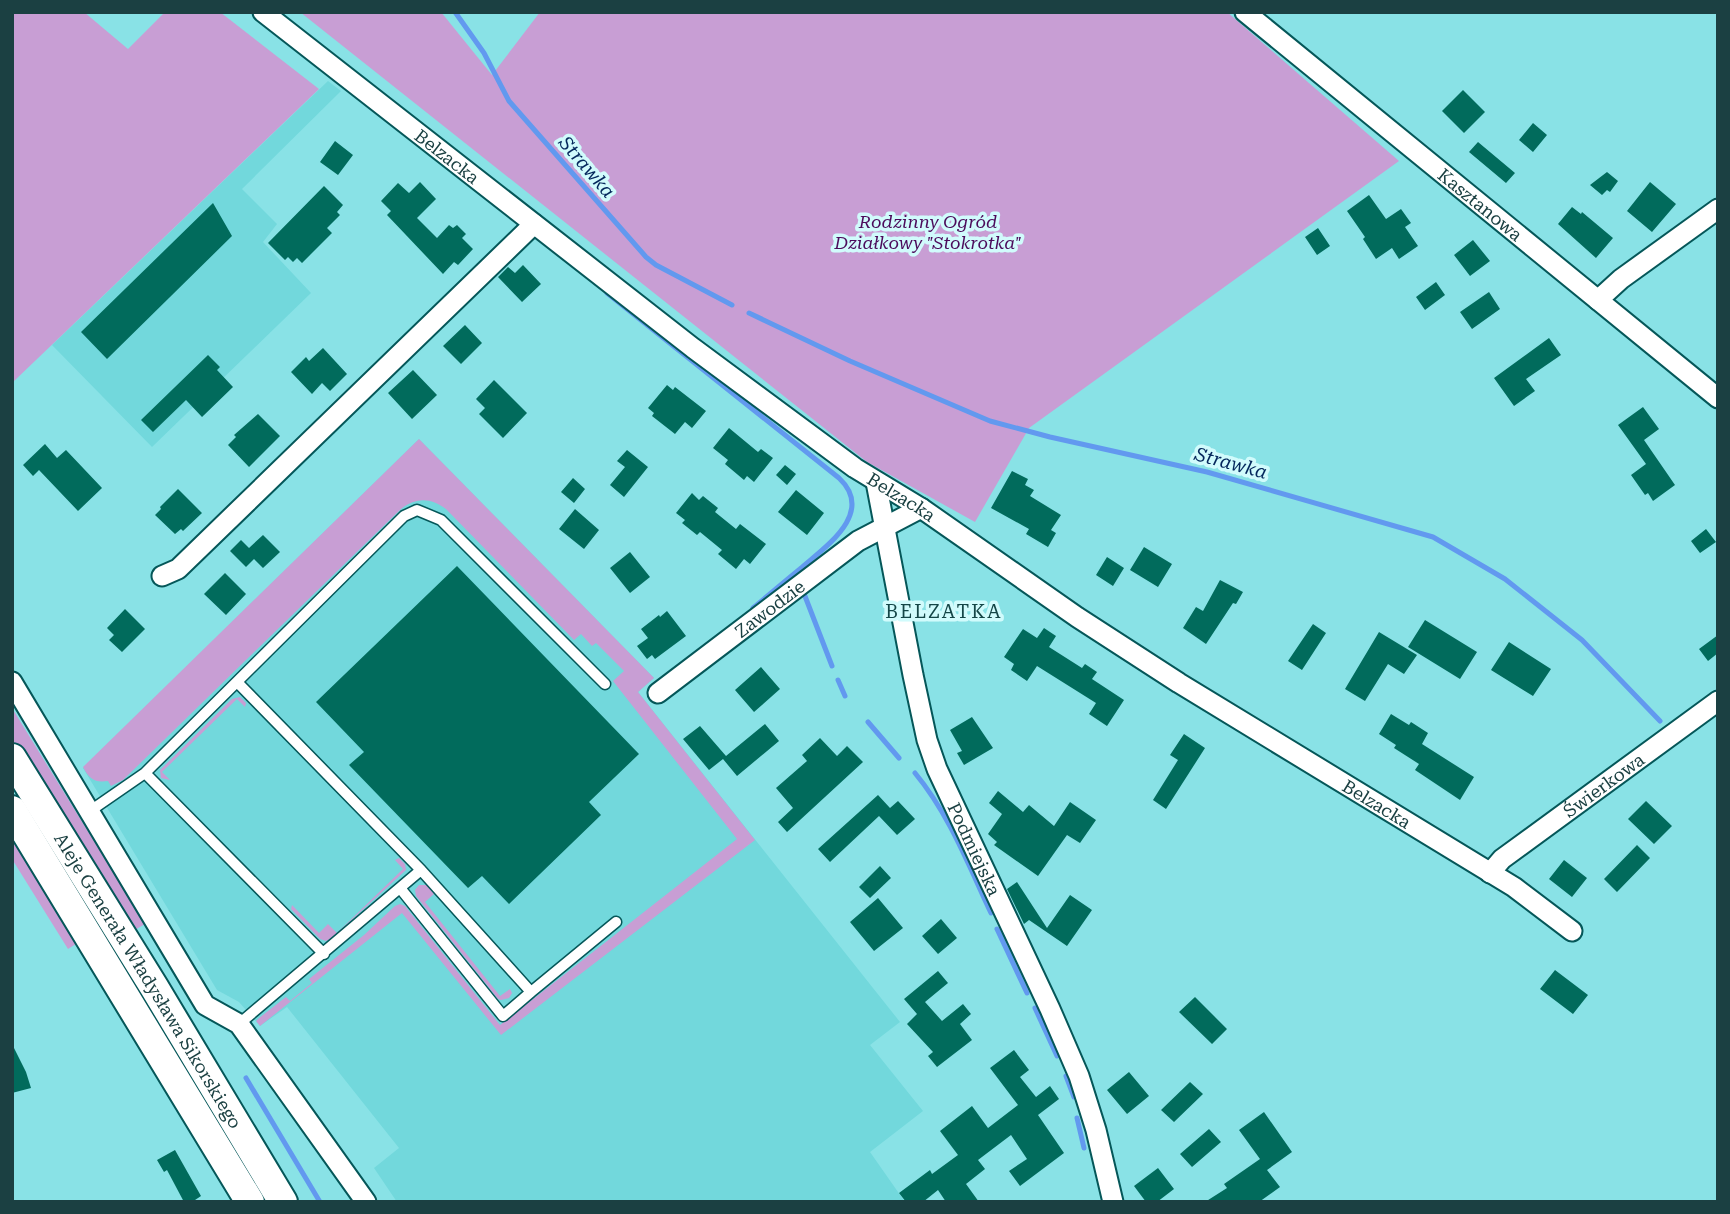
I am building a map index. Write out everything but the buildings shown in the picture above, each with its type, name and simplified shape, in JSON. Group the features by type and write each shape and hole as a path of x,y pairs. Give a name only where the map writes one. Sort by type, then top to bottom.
{"main road":[{"name":"Aleje Generała Władysława Sikorskiego","path":"12,758 283,1202"},
{"name":"Aleje Generała Władysława Sikorskiego","path":"12,810 250,1202"}],"street":[{"name":"Belzacka","path":"263,12 693,348 876,482 920,508 1077,617 1180,683 1514,887 1572,931"},
{"name":"Kasztanowa","path":"1245,12 1718,398"},
{"path":"1598,300 1621,279 1718,209"},
{"path":"162,576 178,569 534,223"},
{"name":"Podmiejska","path":"876,482 919,701 934,760 949,799 1050,1009 1079,1076 1096,1130 1113,1202"},
{"name":"Zawodzie","path":"657,693 858,541 920,508"},
{"path":"12,682 205,1005 239,1024 366,1202"},
{"name":"Świerkowa","path":"1490,873 1502,859 1718,701"}],"lane":[{"path":"90,811 145,773 404,516 417,510 441,520 605,684"},
{"path":"237,682 421,870 531,992"},
{"path":"145,773 324,954"},
{"path":"239,1024 421,870"},
{"path":"400,888 503,1016 616,922"}],"shaded area":[{"path":"328,81 341,91 242,189 277,224 263,242 311,293 152,447 52,345"},
{"path":"419,439 654,678 638,692 900,1022 870,1045 923,1111 870,1152 905,1202 397,1202 374,1168 399,1148 287,1007 260,1026 239,1002 217,990 83,768"}],"green space":[{"path":"12,12 84,12 128,49 165,12 220,12 319,89 12,383"},
{"name":"Rodzinny Ogród Działkowy \"Stokrotka\"","path":"300,12 441,12 492,75 540,12 1227,12 1399,161 1029,428 975,522 867,462"},
{"path":"419,439 654,678 638,692 755,840 501,1035 402,913 260,1026 256,1021 259,1018 286,997 290,1001 312,983 309,979 400,904 405,906 500,1025 737,839 613,681 624,671 596,643 592,646 581,634 574,640 446,509 424,500 413,502 401,509 123,780 111,786 108,781 96,781 88,775 83,767"},
{"path":"240,697 246,703 245,707 237,699 162,772 170,780 161,778 160,770 232,699"},
{"path":"12,708 145,924 133,931 120,915 12,739"},
{"path":"12,831 79,942 68,949 12,859"},
{"path":"399,858 405,864 406,870 332,938 326,941 320,939 291,909 292,905 319,933 328,924 337,933 403,869 395,860"},
{"path":"419,885 427,885 434,894 425,902 500,996 510,989 512,993 509,998 498,999 416,896 415,890"}],"waterway":[{"name":"Strawka","path":"455,12 484,53 509,101 646,257 656,265 732,305"},
{"path":"607,293 839,478 849,491 852,504 850,516 843,528 822,550 753,608"},
{"name":"Strawka","path":"749,313 850,361 990,421 1207,472 1433,537 1505,579 1582,640 1660,721"},
{"path":"803,591 832,666"},
{"path":"838,680 845,696"},
{"path":"868,722 899,758"},
{"path":"915,773 948,822 991,913"},
{"path":"997,929 1027,993"},
{"path":"1035,1008 1057,1056"},
{"path":"1066,1076 1074,1097"},
{"path":"246,1078 320,1202"},
{"path":"1077,1118 1084,1148"}],"district":[{"name":"BELZATKA","path":"944,611"}]}
